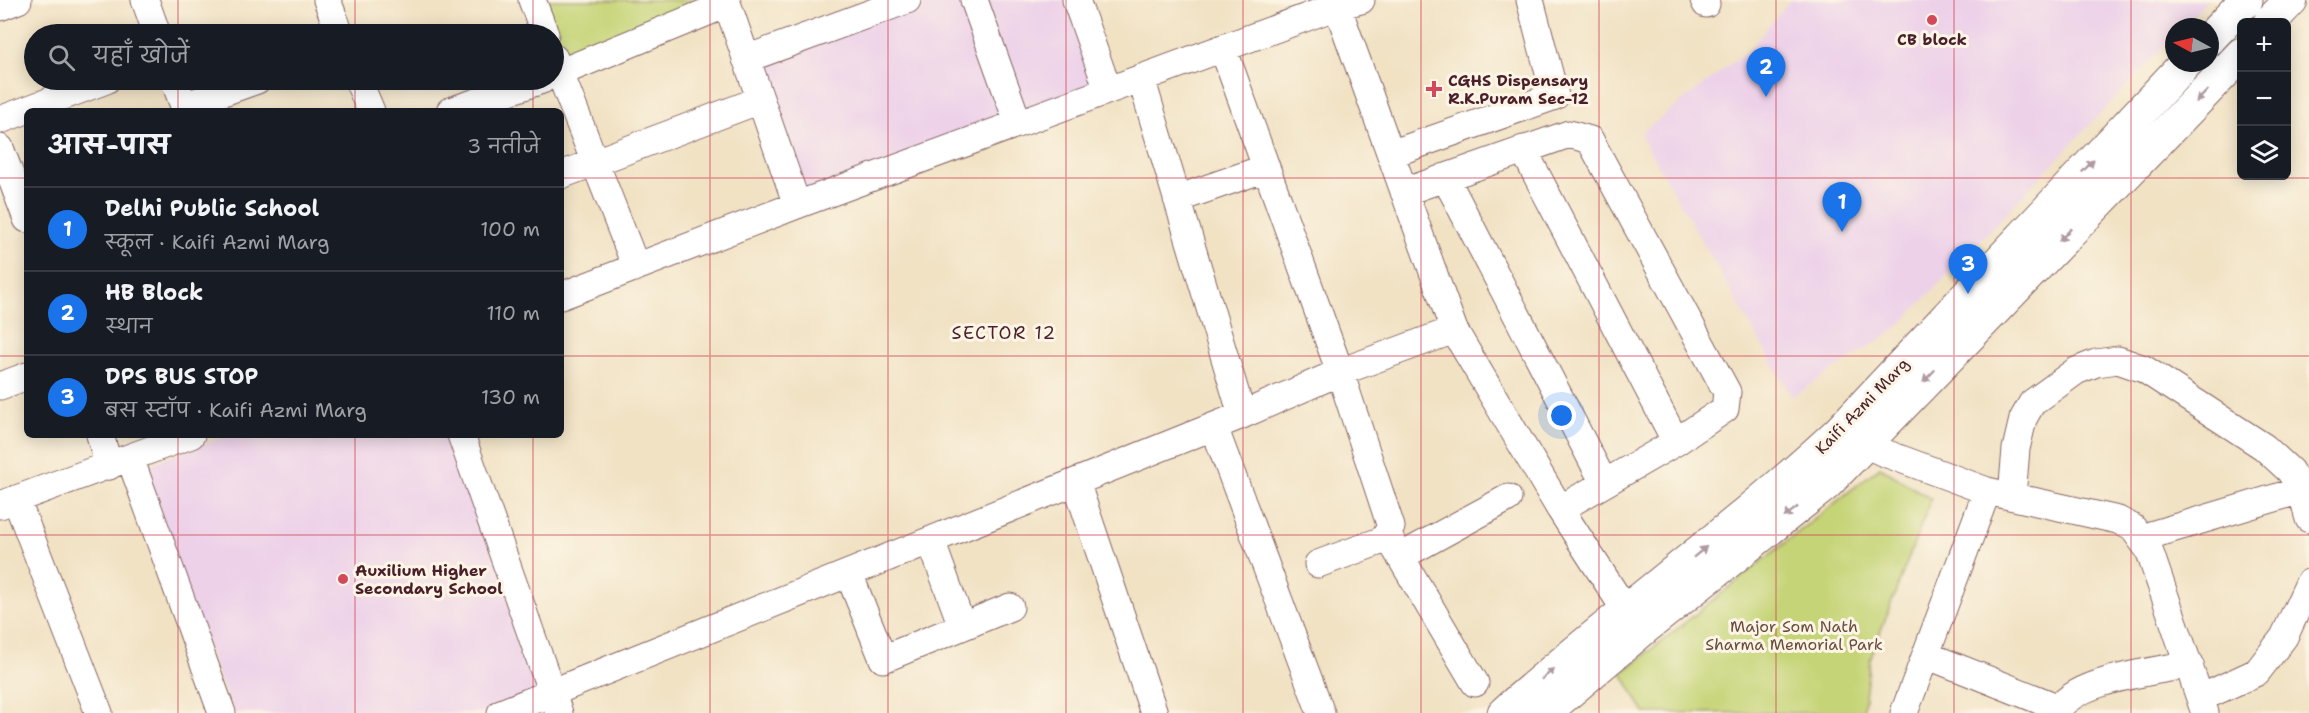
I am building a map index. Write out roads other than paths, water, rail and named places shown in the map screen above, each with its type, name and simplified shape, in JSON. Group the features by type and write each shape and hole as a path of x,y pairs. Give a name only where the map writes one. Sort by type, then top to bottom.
{"street":[{"path":"0,7 18,0"},
{"path":"327,0 336,24"},
{"path":"532,0 541,24"},
{"path":"746,59 907,0"},
{"path":"974,0 1018,123"},
{"path":"1076,0 1108,90"},
{"path":"1391,154 1555,96 1530,0"},
{"path":"2219,28 2246,0"},
{"path":"2274,18 2291,0"},
{"path":"153,2 156,24"},
{"path":"564,66 727,2 797,205"},
{"path":"564,295 797,205 1344,2 1391,154 1454,330 1560,509 1633,622 1544,713"},
{"path":"1223,48 1340,372 1389,517 1394,546 1475,683"},
{"path":"2237,58 1852,438 1999,494 2118,520 2133,528 2149,550 2203,706 2257,672 2284,636 2309,583"},
{"name":"Kaifi Azmi Marg","path":"1504,713 1544,677 1633,622 1791,477 1852,438 2178,72"},
{"path":"1141,78 1242,416"},
{"path":"32,108 80,90"},
{"path":"178,90 185,108 231,90"},
{"path":"362,90 369,108"},
{"path":"458,108 504,90"},
{"path":"561,90 595,162 636,267"},
{"path":"564,174 760,100"},
{"path":"0,120 24,111"},
{"path":"1404,192 1523,148 1569,134 1590,140 1727,392 1725,409 1676,442 1560,509"},
{"path":"0,148 24,211"},
{"path":"1523,148 1676,442"},
{"path":"1178,199 1266,168"},
{"path":"1444,177 1604,483"},
{"path":"501,713 555,703 849,574 1242,416 1340,372 1454,330"},
{"path":"1904,713 1926,655 1999,494 2016,449 2023,419 2032,403 2076,371 2096,363 2118,360 2144,369 2264,447 2290,471 2301,490 2309,519"},
{"path":"0,386 24,377"},
{"path":"1214,427 1321,713"},
{"path":"102,438 119,462 222,713"},
{"path":"99,713 8,502 183,438"},
{"path":"462,438 555,703"},
{"path":"1076,482 1154,713"},
{"path":"2140,538 2301,490"},
{"path":"1318,564 1394,546 1508,498"},
{"path":"931,541 962,626"},
{"path":"849,574 883,659 1010,607"},
{"path":"1926,655 2057,710 2068,697 2087,687 2190,664"}],"place":[{"name":"CB block","path":"1932,20"},
{"name":"CGHS Dispensary R.K.Puram Sec-12","path":"1434,89"},
{"name":"HB Block","path":"1766,97"},
{"name":"Delhi Public School","path":"1842,232"},
{"name":"DPS BUS STOP","path":"1968,294"},
{"name":"Auxilium Higher Secondary School","path":"343,579"}],"district":[{"name":"SECTOR 12","path":"1004,333"}],"park label":[{"name":"Major Som Nath Sharma Memorial Park","path":"1794,635"}]}
